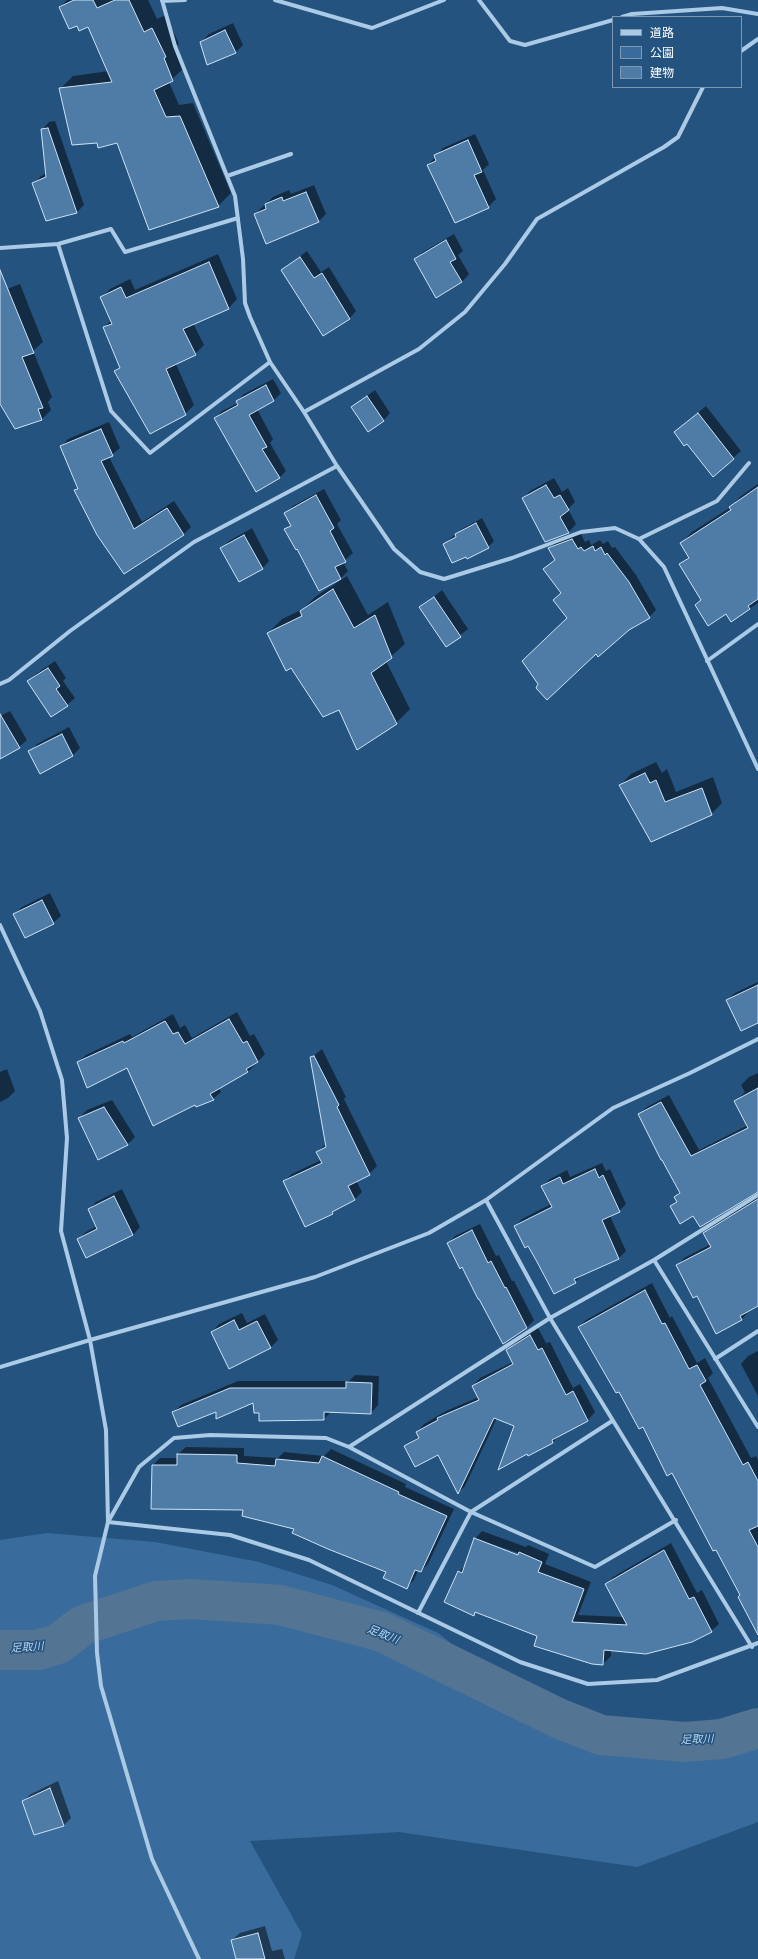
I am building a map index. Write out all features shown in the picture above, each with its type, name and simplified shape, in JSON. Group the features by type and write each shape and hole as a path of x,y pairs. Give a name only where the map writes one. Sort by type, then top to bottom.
{"street":[{"path":"185,0 162,1 175,46 235,196 243,259 244,303 270,362 304,412 337,466 394,549 420,572 444,579 512,558 581,532 615,528 639,539 664,567 758,769"},
{"path":"275,0 372,28 444,0"},
{"path":"479,0 510,41 525,45 612,20"},
{"path":"625,16 632,14 722,8 758,14"},
{"path":"742,50 758,39"},
{"path":"304,412 419,349 465,312 505,264 537,219 664,147 678,137 702,88"},
{"path":"227,176 291,154"},
{"path":"0,248 58,244 111,229 125,252 238,218"},
{"path":"58,244 110,411 150,453 270,362"},
{"path":"639,539 717,500 749,463"},
{"path":"0,684 9,680 70,631 194,542 337,466"},
{"path":"707,661 758,624"},
{"path":"0,925 40,1011 62,1080 67,1138 61,1231 90,1340 106,1430 108,1522 95,1576 101,1686 152,1859 199,1959"},
{"path":"0,1367 90,1340 315,1277 430,1233 486,1200 613,1108 690,1073 758,1039"},
{"path":"349,1447 550,1318 654,1260 758,1195"},
{"path":"486,1200 550,1318 612,1421 676,1520 752,1647"},
{"path":"654,1260 758,1427"},
{"path":"715,1358 758,1331"},
{"path":"418,1613 471,1512 612,1421"},
{"path":"108,1522 139,1467 174,1438 210,1435 326,1438 349,1447 471,1512 595,1567 676,1520"},
{"path":"108,1522 230,1535 309,1560 520,1662 588,1684 657,1680 752,1647 758,1643"}],"green space":[{"path":"47,1533 155,1542 259,1562 332,1585 438,1633 590,1752 744,1752 758,1747 758,1822 637,1867 399,1832 250,1841 302,1934 294,1959 0,1959 0,1540"}],"building":[{"path":"74,0 93,0 97,8 115,0 129,0 144,32 152,28 166,57 164,58 173,81 154,90 166,117 180,116 219,207 149,230 117,143 98,148 97,143 72,145 59,88 112,82 88,27 79,31 77,26 69,29 59,7"},
{"path":"225,30 236,53 207,65 200,42"},
{"path":"48,128 77,213 46,221 32,183 46,177 41,129"},
{"path":"468,140 482,172 474,175 489,208 455,223 427,165 436,161 434,155"},
{"path":"306,192 319,222 266,244 254,214 266,209 265,204 282,197 283,201"},
{"path":"446,240 456,259 450,262 462,282 436,298 414,259"},
{"path":"300,257 314,278 322,273 350,319 323,336 281,270"},
{"path":"209,262 229,309 183,329 196,355 166,369 186,415 150,434 114,371 120,368 103,327 112,324 100,297 121,287 126,298"},
{"path":"0,270 34,353 22,357 43,408 38,409 42,420 15,429 0,404"},
{"path":"266,385 274,401 249,415 267,447 262,449 280,478 256,492 214,418 238,405 236,401"},
{"path":"367,396 384,421 368,432 351,407"},
{"path":"698,413 734,459 713,477 687,444 684,446 674,432"},
{"path":"101,429 113,456 101,461 134,529 167,508 184,535 124,574 97,535 74,490 78,489 60,446"},
{"path":"546,485 554,498 560,495 569,510 560,517 569,533 545,542 522,498"},
{"path":"758,487 758,599 748,606 750,609 731,622 726,614 708,626 695,605 701,600 679,564 689,558 680,543 731,510 729,507"},
{"path":"316,495 334,528 330,531 346,562 335,567 341,579 319,591 297,549 296,550 284,529 291,526 284,513"},
{"path":"476,523 489,548 467,559 466,557 452,563 443,544 456,537 455,534"},
{"path":"244,535 263,569 239,582 220,548"},
{"path":"572,539 578,549 581,547 584,551 593,546 595,551 601,547 605,555 607,553 629,582 650,618 629,630 598,657 596,654 547,700 536,688 538,684 522,661 567,618 553,600 561,593 543,569 555,560 548,548"},
{"path":"333,589 354,628 375,615 392,658 371,673 397,724 357,750 339,710 323,717 291,668 286,671 267,633 302,616 300,611"},
{"path":"434,597 461,637 446,647 419,607"},
{"path":"48,668 60,686 56,689 68,706 51,717 27,681"},
{"path":"0,714 20,748 0,759"},
{"path":"62,734 73,756 40,774 28,751"},
{"path":"645,773 650,783 656,780 665,802 702,788 712,815 651,842 619,785"},
{"path":"42,900 54,924 25,938 13,914"},
{"path":"758,985 758,1023 741,1031 726,1000"},
{"path":"229,1019 243,1043 247,1041 258,1062 246,1069 248,1072 210,1094 214,1100 196,1107 195,1105 153,1126 127,1068 87,1088 77,1062 123,1041 124,1043 165,1021 173,1034 178,1032 185,1044"},
{"path":"314,1056 339,1105 337,1107 370,1175 348,1186 355,1200 332,1212 333,1214 305,1227 283,1181 322,1163 316,1152 326,1147 310,1057"},
{"path":"758,1088 758,1192 700,1227 693,1216 680,1224 670,1206 677,1202 674,1197 680,1193 661,1160 638,1114 661,1102 691,1156 748,1128 734,1101"},
{"path":"104,1107 128,1145 98,1160 78,1118"},
{"path":"595,1169 599,1178 603,1175 620,1212 602,1220 619,1259 574,1279 576,1283 554,1294 528,1246 525,1248 514,1226 552,1207 541,1186 560,1177 563,1184"},
{"path":"114,1196 133,1235 86,1258 77,1239 97,1229 88,1209"},
{"path":"758,1199 758,1306 740,1316 742,1320 716,1334 697,1296 693,1298 676,1265 711,1247 703,1233"},
{"path":"472,1230 488,1263 491,1261 527,1328 503,1344 462,1267 460,1269 447,1243"},
{"path":"645,1290 662,1324 665,1323 689,1369 697,1365 706,1381 700,1385 743,1465 748,1462 758,1481 758,1526 749,1530 758,1547 758,1635 738,1597 740,1595 716,1550 713,1551 672,1473 667,1476 643,1427 639,1429 619,1392 616,1393 578,1327"},
{"path":"234,1320 239,1330 257,1321 271,1348 229,1369 211,1332"},
{"path":"530,1335 538,1350 542,1348 566,1395 573,1391 588,1421 552,1440 553,1443 528,1456 527,1454 498,1470 514,1426 494,1418 458,1494 438,1455 415,1467 404,1446 419,1438 416,1432 438,1420 437,1418 479,1400 472,1386 513,1364 506,1350"},
{"path":"346,1382 372,1383 371,1414 324,1412 324,1420 259,1421 259,1413 254,1413 253,1403 216,1419 216,1412 178,1427 172,1412 230,1388 346,1388"},
{"path":"177,1454 237,1455 237,1463 275,1466 276,1459 319,1463 322,1456 399,1492 398,1494 447,1516 421,1572 415,1570 407,1589 383,1578 386,1572 292,1533 294,1529 242,1516 243,1510 151,1509 152,1465 177,1465"},
{"path":"474,1538 518,1555 519,1552 542,1562 538,1572 584,1589 572,1622 627,1625 605,1584 664,1550 689,1599 694,1597 712,1632 692,1642 646,1654 604,1650 603,1665 592,1664 534,1646 537,1636 475,1612 474,1616 444,1602 458,1571 462,1573"},
{"path":"50,1788 64,1826 34,1835 22,1801"},
{"path":"258,1933 265,1959 236,1959 231,1940"}],"waterway":[{"name":"足取川","path":"0,1650 38,1650 58,1644 83,1625 156,1601 192,1599 280,1605 382,1632 560,1719 601,1735 685,1742 722,1739 758,1728"}]}
